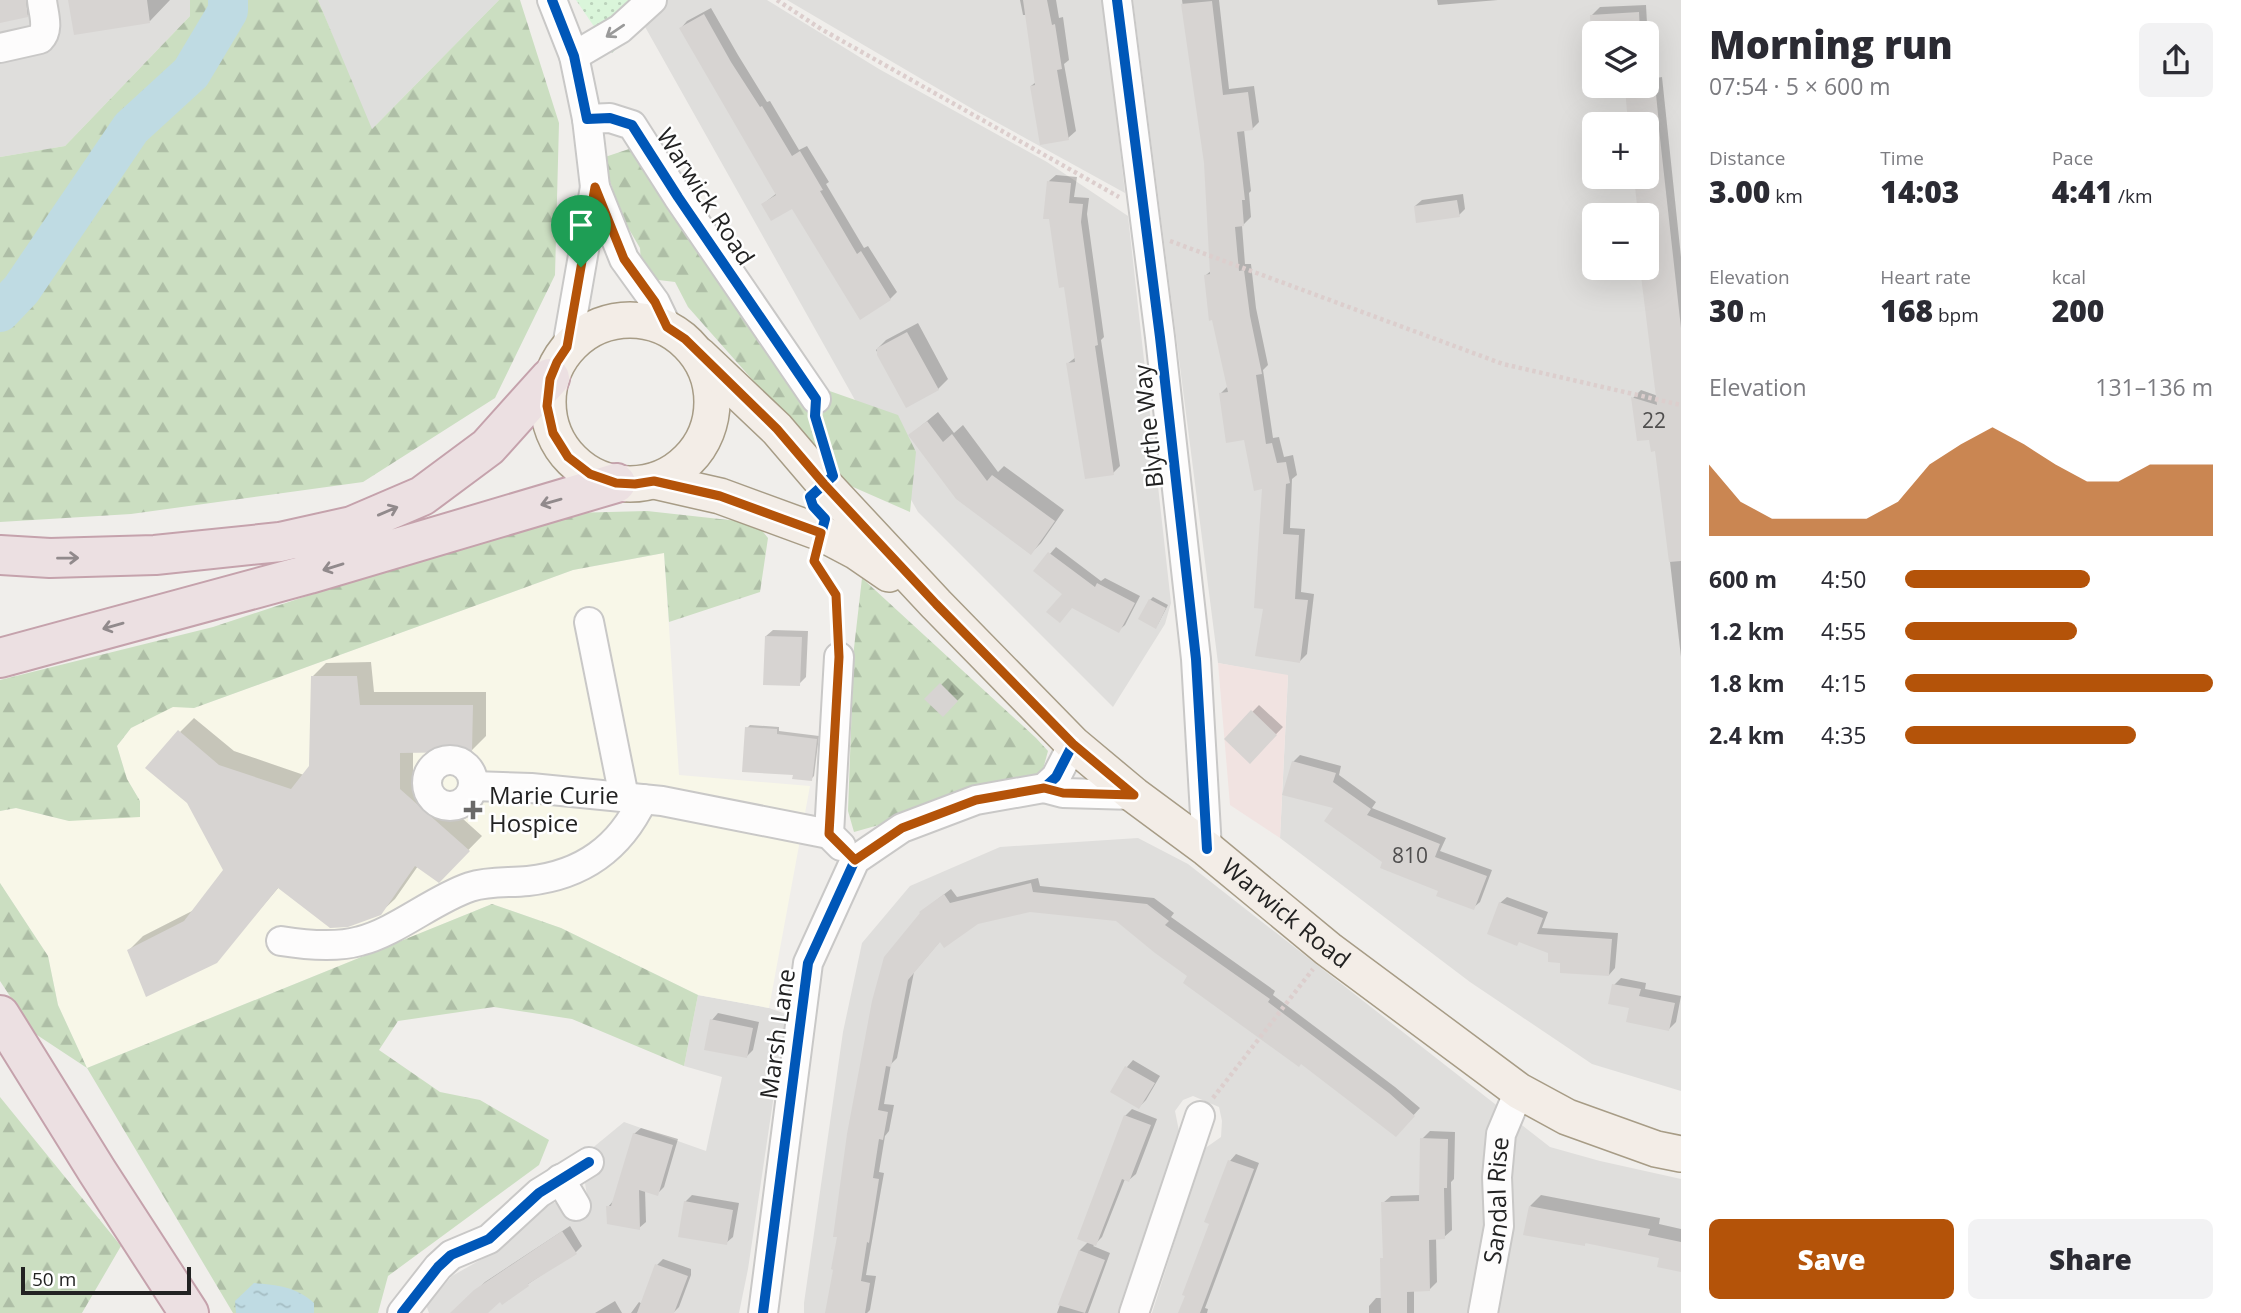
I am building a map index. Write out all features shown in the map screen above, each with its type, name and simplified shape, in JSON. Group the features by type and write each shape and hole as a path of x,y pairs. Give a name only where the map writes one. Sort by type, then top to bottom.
{"highway":[{"path":"0,555 50,558 155,555 280,542 352,526 422,496 488,447 559,363"},
{"path":"0,658 309,574 616,483"},
{"path":"0,1015 189,1313"},
{"path":"0,1052 97,1171"}],"main road":[{"path":"614,320 641,320 667,327 685,339 699,355 710,379 713,404 708,430 696,452 677,470 654,481 616,483 590,474 568,457 553,433 547,406 559,363 589,330 614,320"},
{"name":"Warwick Road","path":"699,355 777,429 824,484 936,604 1073,744 1134,795 1207,849 1328,949 1519,1091 1580,1122 1656,1149 1681,1154"},
{"name":"Warwick Road","path":"654,481 720,496 821,533 858,552 936,604"}],"street":[{"path":"0,48 44,35 46,29 42,0"},
{"path":"552,0 574,56 587,119 595,187 624,259 655,302 667,327"},
{"path":"574,56 620,29 652,0"},
{"name":"Blythe Way","path":"1117,0 1148,239 1196,659 1207,849"},
{"name":"Warwick Road","path":"587,119 610,118 632,125 816,399"},
{"path":"559,363 595,187"},
{"path":"281,941 325,944 360,942 468,888 487,882 559,877 585,865 619,840 633,821 633,798 589,622"},
{"path":"829,834 839,657"},
{"path":"1044,788 1056,777 1073,744"},
{"path":"473,786 662,801 829,834 855,860 902,828 976,800 1044,788 1063,793 1134,795"},
{"name":"Marsh Lane","path":"762,1313 808,963 855,860"},
{"name":"Sandal Rise","path":"1483,1313 1499,1226 1497,1177 1502,1134 1519,1091"},
{"path":"1134,1313 1200,1116"},
{"path":"404,1312 438,1267 451,1255 489,1239 539,1193 589,1162"},
{"path":"560,1179 576,1206"}],"path":[{"path":"777,0 821,29 1144,211"},
{"path":"1148,239 1174,242 1503,364 1681,405"},
{"path":"1200,1116 1328,949"}],"shaded area":[{"path":"0,0 190,0 190,16 65,146 0,157"},
{"path":"318,0 499,0 371,130"},
{"path":"658,0 767,0 879,69 1047,162 1128,216 1171,603 1165,624 1113,707 918,512 644,25"},
{"path":"787,0 1103,0 1125,193 976,111"},
{"path":"1133,0 1681,0 1681,1091 1592,1064 1470,982 1280,838 1288,676 1218,663"},
{"name":"Marie Curie Hospice","path":"664,553 679,775 810,786 769,1008 698,995 561,928 492,904 87,1068 58,1005 48,956 0,883 0,811 16,808 69,821 140,801 127,779 117,746 131,728 173,706 194,708 573,570"},
{"path":"1218,663 1288,675 1280,838 1230,805"},
{"path":"1138,838 1188,864 1550,1147 1681,1179 1681,1313 1152,1313 1204,1149 1221,1137 1219,1107 1193,1096 1183,1100 1175,1111 1179,1131 1118,1313 804,1313 843,1032 862,943 910,886 1000,847"},
{"path":"698,995 769,1008 786,1014 739,1313 429,1313 426,1305 452,1276 496,1251 551,1202 557,1203 566,1213 588,1201 585,1183 590,1150 624,1122 706,1151 722,1077 684,1066"}],"green space":[{"path":"190,0 318,0 372,129 499,0 520,0 559,123 555,275 495,398 363,482 131,514 0,522 0,157 65,146 190,16"},
{"path":"576,0 658,0 644,25 612,53"},
{"path":"641,145 749,327 821,388 898,415 916,452 910,512 844,483 688,307 675,282 642,278 640,248 623,219 602,158"},
{"path":"647,511 756,523 768,538 760,592 669,622 664,553 573,570 194,708 173,707 131,728 117,746 127,779 140,801 140,817 69,821 16,808 0,811 0,680 213,627 449,549 571,513"},
{"path":"862,578 1048,751 1042,773 987,783 886,823 854,832 848,811 854,648"},
{"path":"0,883 48,956 58,1005 87,1068 34,1033 0,981"},
{"path":"492,904 561,928 698,995 684,1066 572,1019 494,1007 398,1021 379,1050 440,1092 480,1100 549,1140 539,1165 388,1276 378,1313 233,1313 87,1068"},
{"path":"0,1097 121,1246 82,1313 0,1313"}],"water":[{"path":"254,1283 279,1286 301,1293 314,1303 314,1313 236,1313 235,1301"}],"building":[{"path":"0,0 26,0 28,17 0,23"},
{"path":"68,0 147,0 150,23 74,35"},
{"path":"1023,0 1047,0 1052,25 1055,24 1062,69 1057,70 1069,140 1040,145 1030,86 1035,85"},
{"path":"1212,1 1223,95 1248,92 1253,130 1237,132 1245,200 1242,200 1244,226 1235,227 1239,271 1244,270 1262,374 1256,375 1266,444 1272,443 1277,463 1286,462 1290,483 1286,484 1283,534 1299,535 1295,599 1308,600 1300,663 1255,656 1263,609 1254,608 1262,489 1254,491 1244,440 1226,443 1219,393 1228,392 1212,320 1209,321 1204,275 1210,274 1204,163 1181,4"},
{"path":"1639,12 1639,21 1590,21 1590,15"},
{"path":"704,14 731,62 792,156 800,151 857,254 861,251 891,300 860,320 792,209 771,221 761,204 776,195 679,28"},
{"path":"1626,98 1656,98 1658,112 1627,112"},
{"path":"1659,129 1681,328 1681,561 1669,562 1655,451 1651,452 1649,440 1637,441 1631,397 1657,405 1641,280 1659,280 1659,203 1637,203 1635,189 1659,189"},
{"path":"1047,181 1071,183 1069,203 1083,204 1081,222 1098,345 1095,346 1114,475 1085,479 1066,363 1075,362 1064,287 1059,288 1049,219 1043,219"},
{"path":"1457,200 1460,217 1416,223 1414,206"},
{"path":"907,332 939,390 906,408 877,355 877,348"},
{"path":"927,421 943,442 952,434 987,481 992,475 1055,521 1031,555 956,499 908,435"},
{"path":"1048,552 1095,587 1097,583 1135,603 1119,633 1072,608 1060,623 1046,612 1062,594 1033,571"},
{"path":"1149,599 1166,608 1156,629 1138,619"},
{"path":"765,636 802,637 800,686 763,685"},
{"path":"311,676 357,676 360,705 473,705 472,752 400,753 400,789 470,851 439,883 415,866 381,915 348,927 330,928 278,888 217,963 146,997 127,950 184,921 223,870 187,803 145,768 178,730 219,765 291,789 309,766"},
{"path":"940,683 958,701 943,717 924,699"},
{"path":"1251,710 1277,735 1250,764 1224,739"},
{"path":"745,727 777,729 777,734 817,739 812,781 792,779 793,775 742,772"},
{"path":"1292,761 1336,773 1333,782 1371,809 1367,815 1440,844 1435,857 1487,876 1474,910 1436,896 1438,891 1380,868 1382,862 1324,821 1333,808 1282,795"},
{"path":"1031,883 1033,892 1147,904 1169,921 1165,925 1270,999 1268,1002 1389,1093 1415,1116 1396,1137 1301,1064 1299,1067 1183,983 1187,976 1116,921 1030,912 978,924 944,948 940,942 908,980 891,1067 886,1066 878,1110 888,1112 883,1140 879,1139 873,1178 879,1179 861,1281 870,1283 865,1313 825,1313 833,1270 831,1269 837,1237 833,1237 847,1134 872,1001 884,957 919,912 944,894 950,903"},
{"path":"1499,902 1543,918 1537,934 1612,939 1609,976 1560,973 1560,963 1548,962 1548,953 1519,942 1517,946 1487,934"},
{"path":"1612,984 1641,989 1639,996 1675,1003 1669,1031 1626,1022 1629,1008 1608,1004"},
{"path":"710,1019 753,1028 747,1058 704,1050"},
{"path":"1125,1066 1155,1083 1139,1109 1110,1092"},
{"path":"1124,1115 1151,1125 1129,1182 1122,1179 1096,1246 1077,1239"},
{"path":"633,1133 673,1145 658,1196 639,1190 640,1230 607,1224 606,1206 611,1206"},
{"path":"1420,1138 1448,1139 1447,1188 1444,1188 1445,1239 1429,1240 1430,1291 1407,1292 1407,1313 1381,1313 1381,1202 1419,1201"},
{"path":"1228,1160 1254,1169 1200,1313 1178,1313 1185,1296 1182,1295 1209,1224 1204,1222"},
{"path":"684,1201 733,1210 727,1245 678,1237"},
{"path":"1529,1206 1650,1229 1648,1235 1681,1242 1681,1272 1657,1267 1659,1258 1585,1243 1585,1246 1523,1235"},
{"path":"562,1231 577,1254 528,1284 529,1286 502,1305 500,1302 488,1313 450,1313 474,1290"},
{"path":"1079,1250 1105,1260 1085,1313 1058,1305"},
{"path":"655,1264 688,1276 674,1313 637,1313"}],"waterway":[{"path":"0,312 21,290 131,128 191,73 228,11 228,0"}],"cycle path":[{"path":"552,0 574,56 587,119 610,118 632,125 816,399 815,416 833,476 810,497 813,506 825,519 814,561 836,595 839,657"},
{"path":"1117,0 1160,337 1196,659 1207,849"},
{"path":"763,1313 808,963 855,860 902,828 976,800 1044,788 1056,777 1073,744"},
{"path":"402,1313 438,1267 451,1255 489,1239 539,1193 589,1162"}],"place":[{"name":"Marie Curie Hospice","path":"473,810"}],"route":[{"path":"595,187 624,259 655,302 667,327 685,339 777,429 824,484 936,604 1073,744 1134,795 1063,793 1044,788 976,800 902,828 855,860 829,834 839,657 836,595 814,561 821,533 720,496 654,481 616,483 590,474 568,457 553,433 547,406 550,379 567,347 581,267 595,187"}]}
